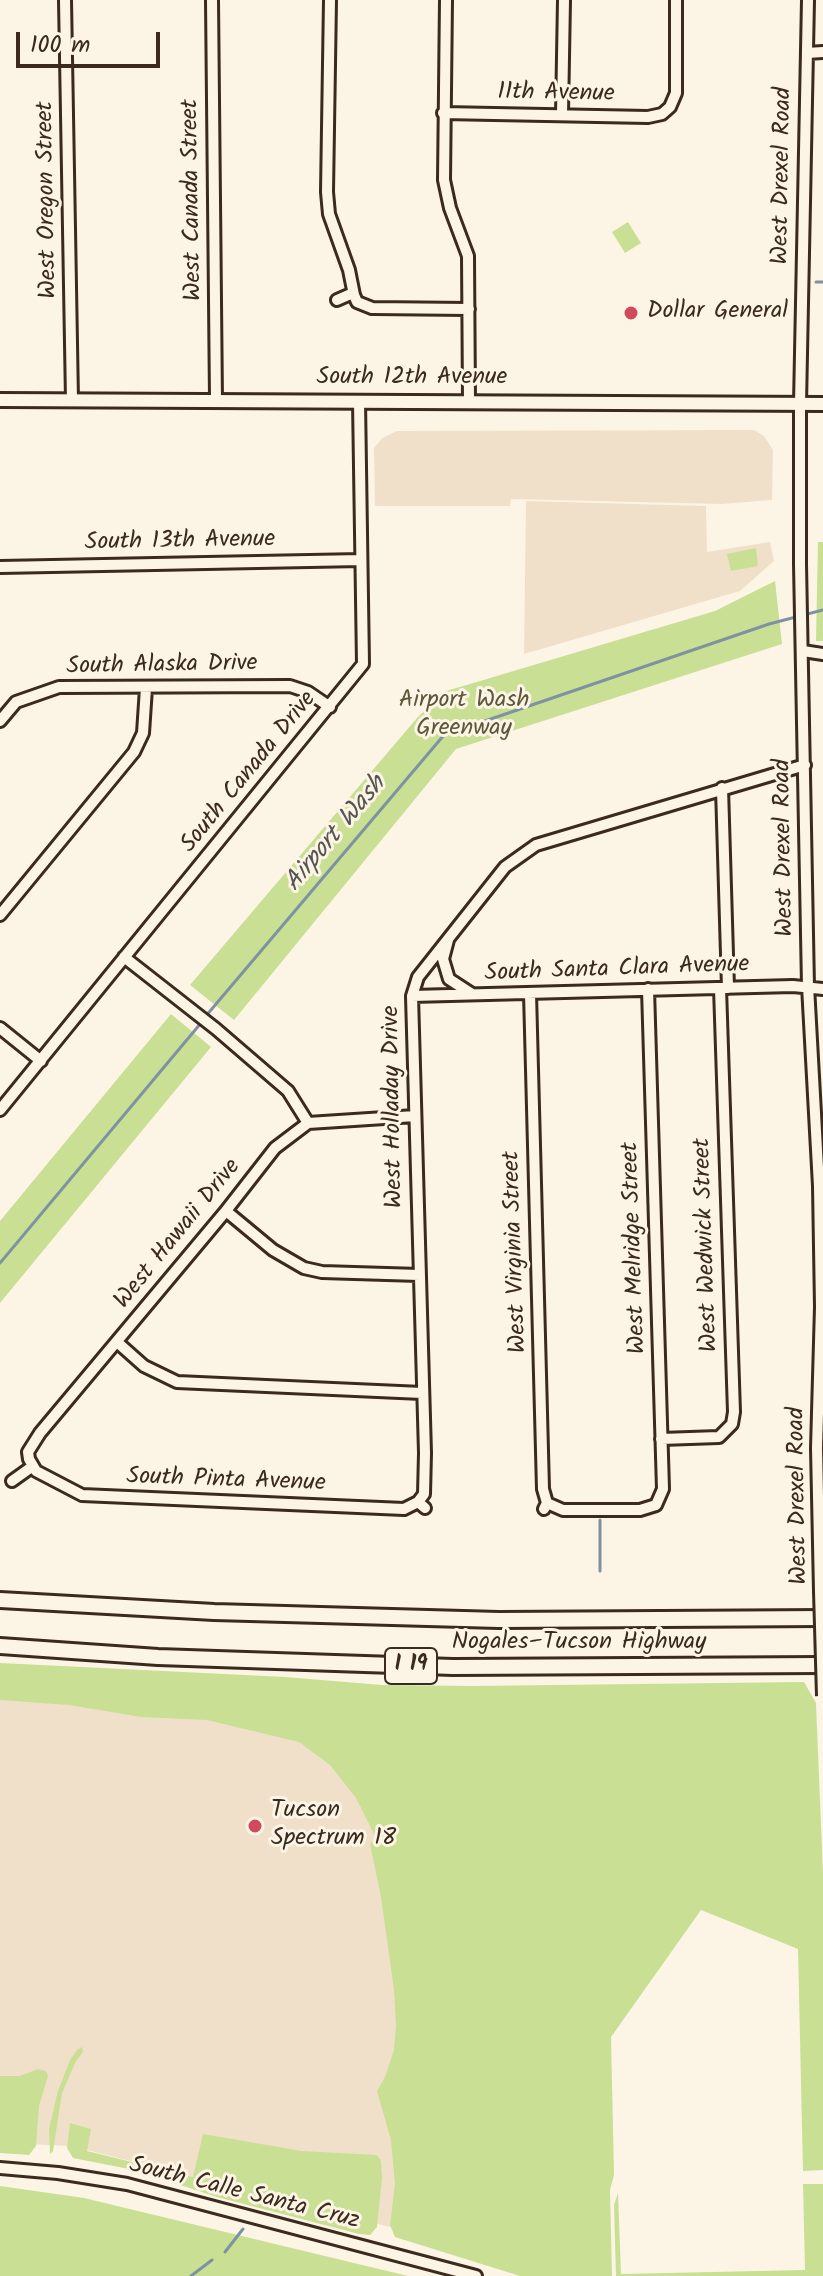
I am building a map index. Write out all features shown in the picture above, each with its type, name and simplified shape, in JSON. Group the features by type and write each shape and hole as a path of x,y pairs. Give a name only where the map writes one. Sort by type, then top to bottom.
{"highway":[{"name":"Nogales–Tucson Highway","path":"0,1600 214,1612 499,1620 823,1618"},
{"name":"Nogales–Tucson Highway","path":"0,1646 158,1657 453,1667 823,1665"}],"main road":[{"name":"South 12th Avenue","path":"0,400 823,404"}],"street":[{"name":"West Oregon Street","path":"65,0 72,400"},
{"name":"West Canada Street","path":"212,0 216,400"},
{"path":"330,0 327,192 329,214 349,270 355,298"},
{"path":"446,0 443,113 445,191 468,256 469,401"},
{"path":"562,114 564,0"},
{"name":"11th Avenue","path":"443,113 648,117 670,111 676,93 676,0"},
{"name":"West Drexel Road","path":"808,0 800,404 801,600 808,986 819,1186 821,1307 817,1448 823,1696"},
{"path":"807,53 823,52"},
{"path":"337,300 355,298 372,308 469,309"},
{"name":"South Canada Drive","path":"0,1110 363,664 359,401"},
{"name":"South 13th Avenue","path":"0,567 361,560"},
{"path":"803,651 823,654"},
{"name":"South Alaska Drive","path":"0,721 16,702 59,687 290,686 308,692 330,707"},
{"path":"0,915 134,752 143,733 146,688"},
{"name":"West Holladay Drive","path":"422,1505 425,1485 412,996 422,968 505,867 536,845 805,765"},
{"name":"West Wedwick Street","path":"661,1439 731,1436 734,1412 722,788"},
{"path":"449,936 443,959 449,979 473,995"},
{"path":"124,957 216,1029 288,1091 308,1123 415,1116"},
{"name":"South Santa Clara Avenue","path":"412,996 808,986 823,989"},
{"name":"West Melridge Street","path":"648,989 663,1489 660,1509"},
{"name":"West Virginia Street","path":"530,993 543,1489 546,1506 563,1510 660,1509"},
{"path":"0,1028 41,1061"},
{"name":"West Hawaii Drive","path":"32,1465 28,1452 32,1443 275,1148 308,1123"},
{"path":"226,1211 273,1250 304,1268 322,1272 419,1275"},
{"path":"117,1342 144,1366 177,1382 422,1393"},
{"path":"12,1481 32,1465"},
{"name":"South Pinta Avenue","path":"32,1465 47,1478 82,1495 404,1509 422,1505"},
{"name":"South Calle Santa Cruz","path":"0,2168 127,2184 476,2276"}],"shaded area":[{"path":"754,430 764,436 773,450 772,500 721,504 511,499 510,506 375,506 374,448 382,438 397,431"},
{"path":"526,501 706,506 707,552 770,542 774,561 740,591 524,654"},
{"path":"0,1687 87,1692 396,1756 404,1940 402,2230 71,2146 0,2143"}],"green space":[{"path":"628,222 641,243 625,253 612,232"},
{"path":"818,542 823,542 823,641 816,641"},
{"path":"756,548 758,566 731,571 727,554"},
{"name":"Airport Wash Greenway","path":"775,581 782,644 456,749 234,1020 190,985 417,718 443,692 715,611"},
{"path":"171,1014 211,1047 0,1303 0,1221"},
{"path":"0,1663 285,1677 382,1685 804,1682 816,1703 823,1874 823,2170 803,2171 798,1949 701,1910 611,2037 614,2175 610,2190 612,2276 520,2276 395,2237 390,2225 395,2184 391,2140 377,2091 394,2050 394,1990 370,1844 376,1838 356,1798 330,1765 299,1742 207,1720 141,1717 69,1705 0,1700"},
{"path":"82,2047 83,2052 62,2093 50,2154 49,2129 58,2091 70,2060"},
{"path":"38,2069 46,2071 48,2076 39,2106 36,2146 29,2155 0,2153 0,2076 20,2076"},
{"path":"70,2123 91,2129 87,2151 193,2177 203,2134 302,2151 377,2155 381,2161 382,2178 377,2227 370,2235 359,2234 217,2197 134,2170 73,2158 67,2148"},
{"path":"803,2184 823,2184 823,2276 616,2276 614,2205 618,2193 621,2274 805,2270"},
{"path":"0,2186 84,2198 408,2276 0,2276"}],"waterway":[{"path":"816,282 823,282"},
{"name":"Airport Wash","path":"205,1017 444,735 769,624 823,610"},
{"name":"Airport Wash","path":"0,1263 201,1023"},
{"path":"600,1520 600,1571"},
{"path":"256,2202 258,2196"},
{"path":"225,2252 243,2229"},
{"path":"191,2276 212,2260"}],"place":[{"name":"Dollar General","path":"631,313"},
{"name":"Tucson Spectrum 18","path":"255,1826"}]}
